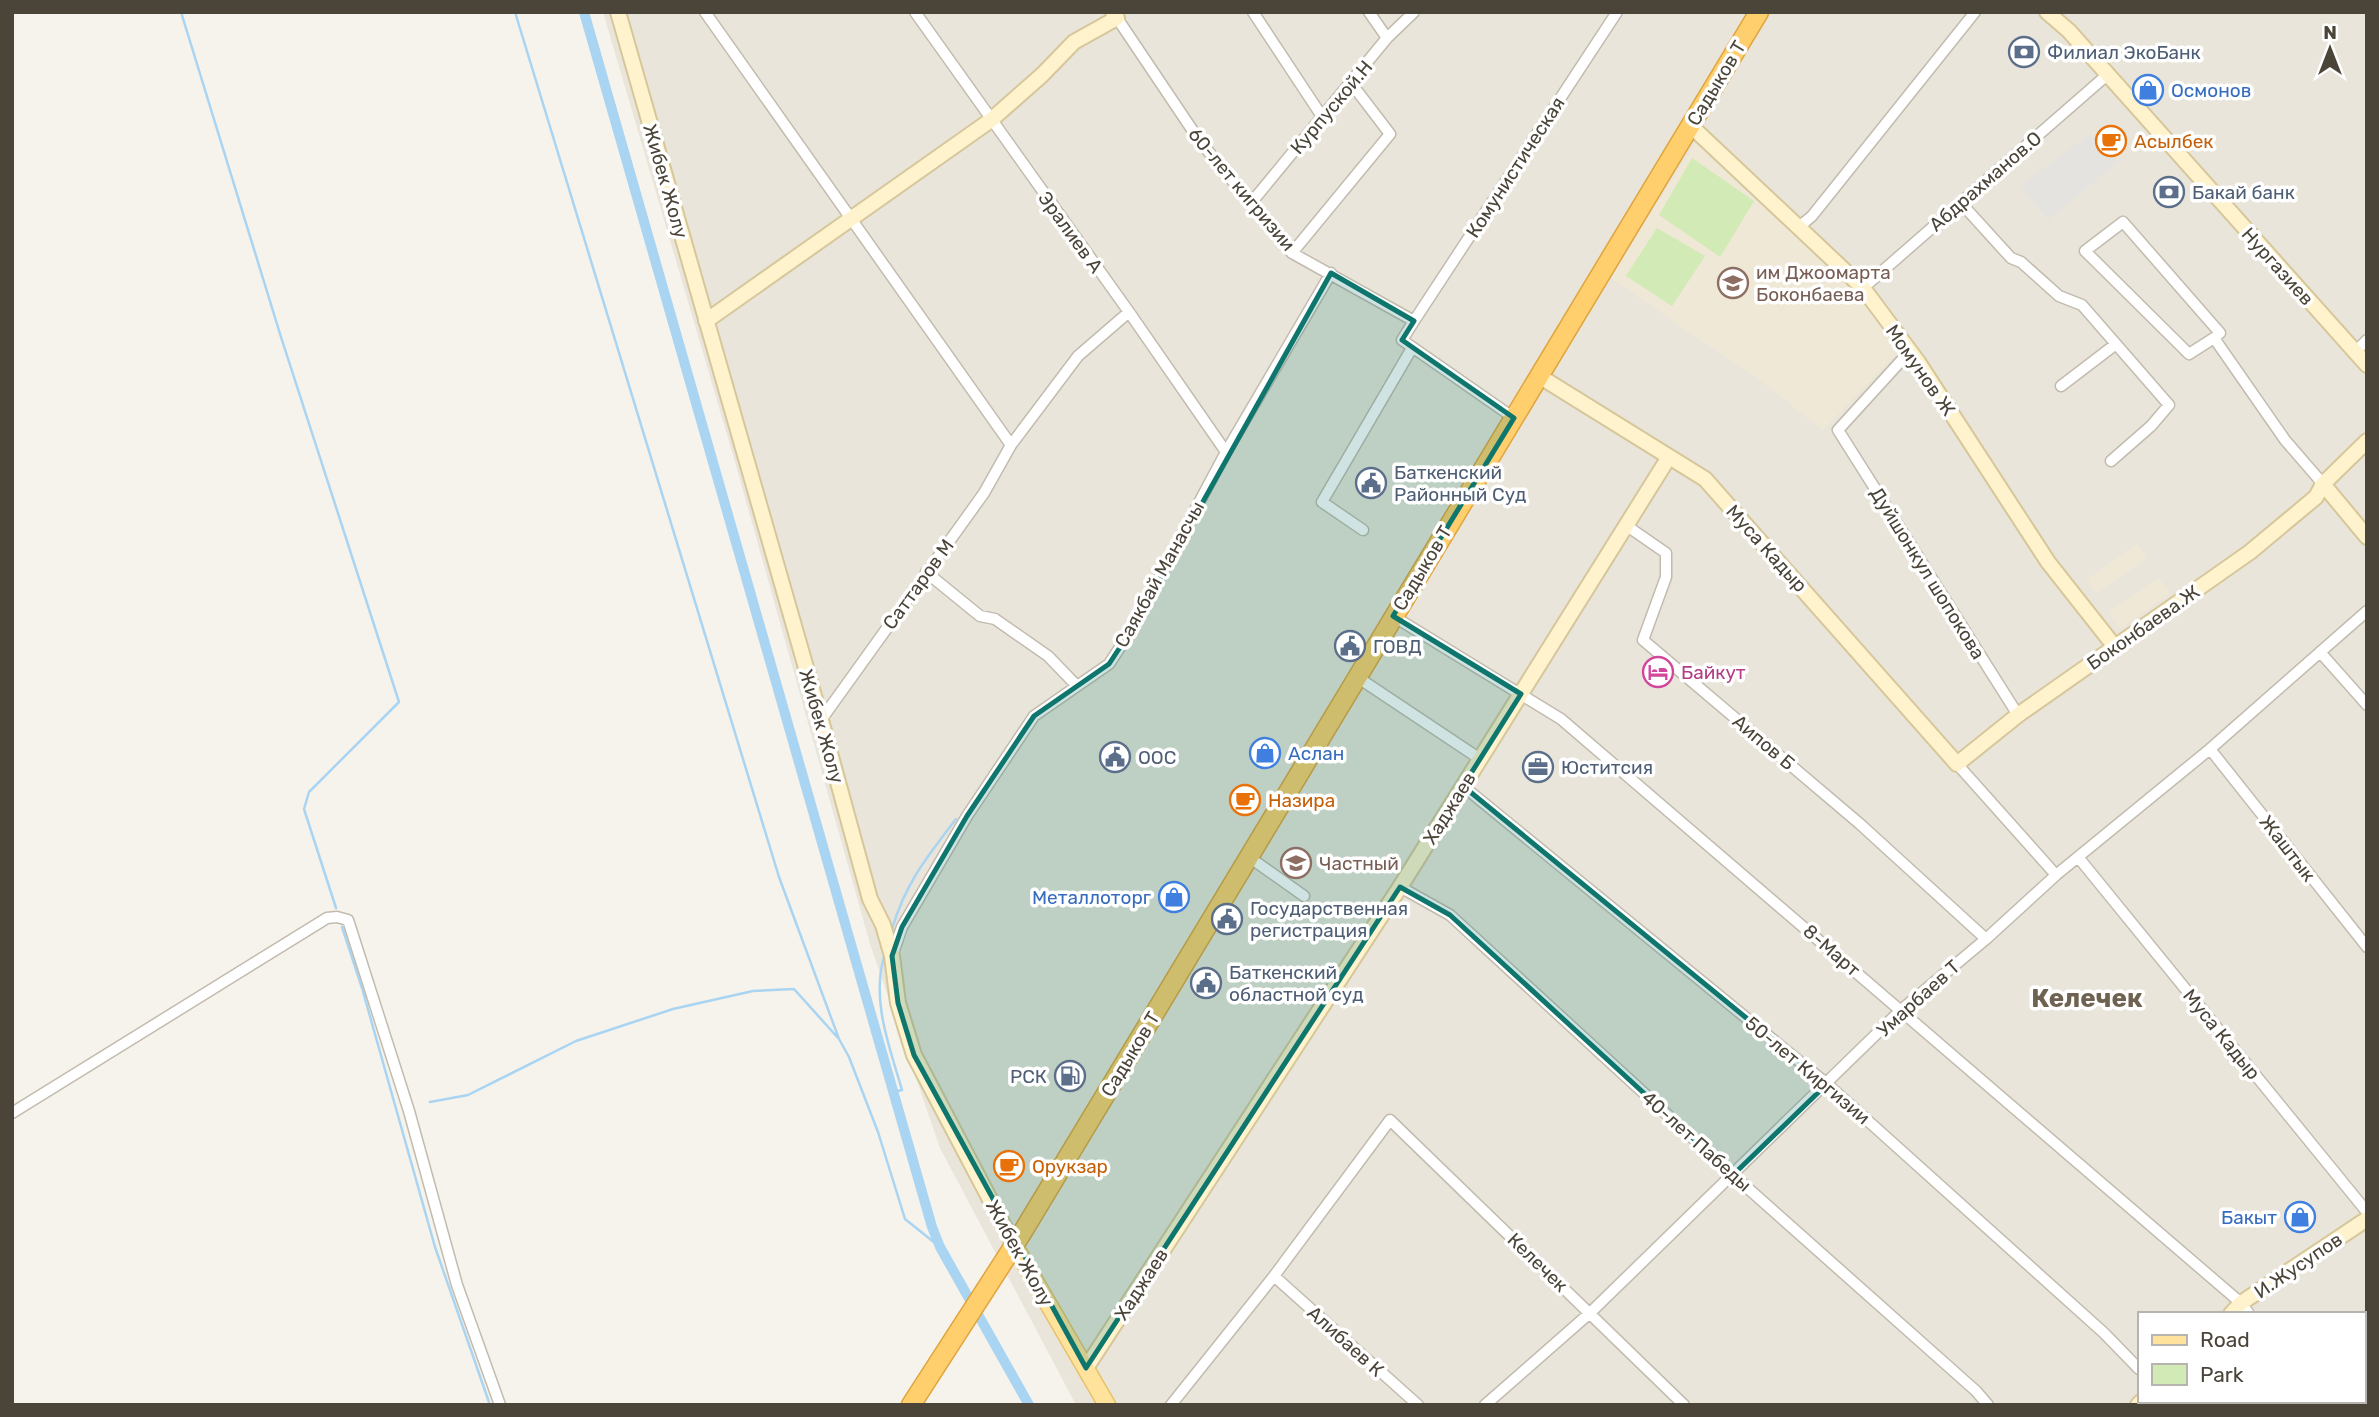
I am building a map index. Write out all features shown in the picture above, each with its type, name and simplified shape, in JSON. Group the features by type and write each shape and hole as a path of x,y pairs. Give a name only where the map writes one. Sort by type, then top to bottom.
{"highway":[{"name":"Садыков Т","path":"911,1405 1018,1239 1758,13"}],"main road":[{"name":"Жибек Жолу","path":"1018,1239 1107,1405"}],"street":[{"name":"Жибек Жолу","path":"618,12 870,899 883,925 892,956 898,1003 915,1055 1018,1239"},
{"path":"705,12 1011,445"},
{"name":"Эралиев А","path":"915,12 1226,452"},
{"path":"1253,12 1323,118"},
{"path":"1369,12 1388,38"},
{"name":"Курпуской.Н","path":"1251,203 1388,38 1414,12"},
{"name":"Комунистическая","path":"1414,321 1617,12"},
{"path":"1799,227 1812,216 1885,128 1975,12"},
{"name":"Нургазиев","path":"2047,12 2068,31 2367,365"},
{"path":"706,321 991,120 1042,75 1074,42 1115,15"},
{"name":"60-лет кигризии","path":"1115,15 1199,140 1292,253 1414,321"},
{"name":"Абдрахманов.О","path":"1863,288 2107,75"},
{"path":"1292,253 1390,134 1351,83"},
{"name":"Момунов Ж","path":"1690,125 1863,288 1910,351 2048,562 2115,647"},
{"path":"1961,203 2011,258 2021,262 2059,296 2082,305 2169,405 2151,426 2111,461"},
{"path":"2123,222 2220,333 2214,338 2189,354 2085,251 2123,222"},
{"name":"Саякбай Манасчы","path":"892,956 902,927 967,816 1034,716 1109,664 1130,632 1226,452 1331,273"},
{"name":"Саттаров М","path":"821,720 984,493 1011,445 1078,356 1129,312"},
{"path":"1414,321 1402,340 1514,418"},
{"path":"2214,338 2285,440 2367,537"},
{"path":"2355,352 2367,340"},
{"path":"2061,386 2116,344"},
{"path":"1363,530 1322,502 1412,348"},
{"name":"Дуйшонкул шопокова","path":"1910,351 1838,430 2018,715"},
{"name":"Муса Кадыр","path":"1539,376 1705,480 1957,764"},
{"name":"Боконбаева.Ж","path":"1957,764 2018,715 2250,552 2316,497 2323,484 2367,441"},
{"name":"Хаджаев","path":"1086,1368 1400,887 1670,457"},
{"name":"Аипов Б","path":"1626,526 1666,553 1666,577 1643,640 1860,824 1986,939"},
{"path":"926,572 980,616 995,619 1048,656 1077,686"},
{"name":"Умарбаев Т","path":"1485,1405 1591,1312 1901,1010 2056,876 2210,749 2367,611"},
{"name":"8-Март","path":"1393,617 1561,719 1901,1010 2241,1310"},
{"path":"2320,652 2367,705"},
{"path":"1357,677 1480,759"},
{"name":"Жаштык","path":"2210,749 2367,947"},
{"path":"1957,764 2056,876"},
{"name":"50-лет Киргизии","path":"1463,786 1827,1084 2104,1333 2138,1368"},
{"path":"1249,857 1304,896"},
{"name":"Муса Кадыр","path":"2078,858 2367,1212"},
{"name":"40-лет Пабеды","path":"1400,887 1450,915 1733,1175 1976,1391 1988,1405"},
{"path":"12,1113 327,918 348,920 409,1111 457,1285 500,1405"},
{"name":"Келечек","path":"1274,1276 1390,1120 1684,1405"},
{"name":"И.Жусупов","path":"2241,1310 2367,1219"},
{"path":"1171,1405 1274,1276"},
{"name":"Алибаев К","path":"1274,1276 1418,1405"}],"highlighted area":[{"path":"1331,273 1414,321 1402,340 1514,418 1393,616 1521,694 1463,786 1827,1084 1733,1175 1450,915 1400,887 1086,1368 914,1055 898,1003 892,956 902,927 967,816 1034,716 1109,664 1130,632"}],"shaded area":[{"path":"603,12 2367,12 2367,1405 1076,1405 940,1148 870,944 733,455"},
{"path":"2090,134 2118,162 2048,220 2020,186"},
{"name":"им Джоомарта Боконбаева","path":"1696,143 1856,290 1900,350 1823,430 1767,385 1609,277"},
{"path":"2137,544 2147,558 2096,593 2088,579"},
{"path":"2159,578 2170,594 2120,629 2108,612"}],"green space":[{"path":"1692,158 1754,201 1720,257 1659,215"},
{"path":"1657,228 1705,256 1672,306 1626,276"}],"waterway":[{"path":"181,12 281,337 399,702 309,792 304,809 336,908"},
{"path":"515,12 779,877 839,1039"},
{"path":"584,12 932,1227 940,1247 1029,1405"},
{"path":"892,929 911,884 956,819"},
{"path":"342,927 362,988 435,1247 490,1405"},
{"path":"884,957 881,1007 902,1090 893,1092"},
{"path":"430,1102 468,1095 576,1041 673,1009 753,991 794,989 839,1039 849,1057 878,1132 905,1219 940,1247"}],"place":[{"name":"Филиал ЭкоБанк","path":"2024,52"},
{"name":"Осмонов","path":"2148,90"},
{"name":"Асылбек","path":"2111,141"},
{"name":"Бакай банк","path":"2169,192"},
{"name":"им Джоомарта Боконбаева","path":"1733,283"},
{"name":"Баткенский Районный Суд","path":"1371,483"},
{"name":"ГОВД","path":"1350,646"},
{"name":"Байкут","path":"1658,672"},
{"name":"Аслан","path":"1265,753"},
{"name":"ООС","path":"1115,757"},
{"name":"Юститсия","path":"1538,767"},
{"name":"Назира","path":"1245,800"},
{"name":"Частный","path":"1296,863"},
{"name":"Металлоторг","path":"1174,897"},
{"name":"Государственная регистрация","path":"1227,919"},
{"name":"Баткенский областной суд","path":"1206,983"},
{"name":"РСК","path":"1070,1076"},
{"name":"Орукзар","path":"1009,1166"},
{"name":"Бакыт","path":"2300,1217"}],"district":[{"name":"Келечек","path":"2087,998"}]}
